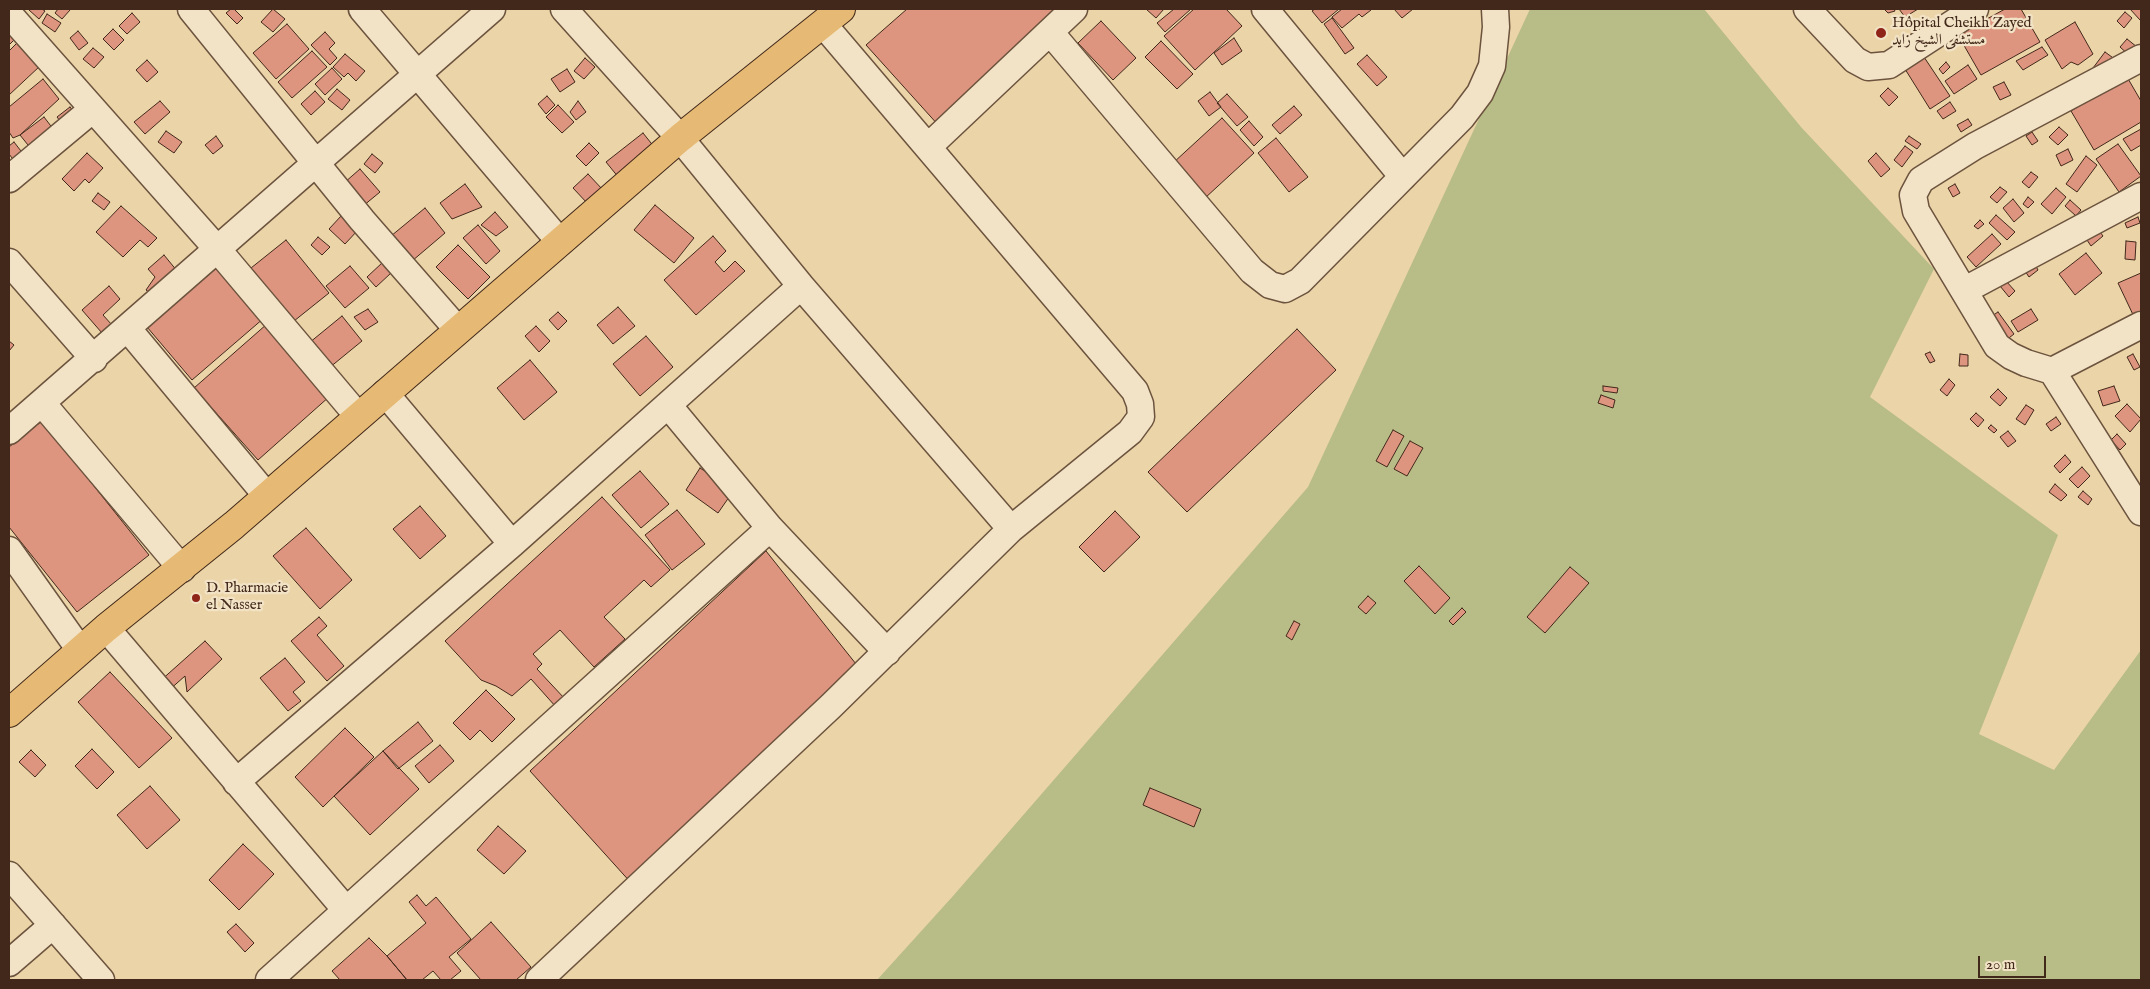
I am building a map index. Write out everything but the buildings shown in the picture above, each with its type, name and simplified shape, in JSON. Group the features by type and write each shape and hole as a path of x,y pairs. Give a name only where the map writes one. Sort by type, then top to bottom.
{"main road":[{"path":"9,713 106,628 182,569 680,138 832,16"}],"street":[{"path":"191,9 315,163 458,330"},
{"path":"362,9 560,242"},
{"path":"9,431 94,359 492,9"},
{"path":"564,9 680,138 801,286 1011,529"},
{"path":"929,146 1074,9"},
{"path":"1265,9 1403,177"},
{"path":"1050,32 1252,271 1270,285 1285,289 1300,282 1462,117 1480,92 1492,66 1496,26 1495,9"},
{"path":"1807,9 1855,60 1868,67 1890,65 1975,9"},
{"path":"9,14 218,250 358,416"},
{"path":"539,980 887,652 1011,529 1130,432 1141,417 1140,404 1135,391 929,146 832,16"},
{"path":"2141,58 1974,146 1921,180 1913,195 1916,211 1997,346 2019,360 2052,371 2141,512"},
{"path":"9,179 93,109"},
{"path":"1965,290 2141,196"},
{"path":"9,262 94,359"},
{"path":"236,782 512,544 801,286"},
{"path":"2052,371 2141,324"},
{"path":"128,329 267,496"},
{"path":"385,392 512,544"},
{"path":"42,403 182,569"},
{"path":"668,405 770,528 887,652"},
{"path":"269,980 770,528"},
{"path":"9,550 80,650"},
{"path":"106,628 346,910"},
{"path":"9,875 102,980"},
{"path":"9,963 53,925"}],"green space":[{"path":"1530,9 1704,9 1801,127 1934,269 1870,397 2058,535 1979,734 2054,770 2141,650 2141,980 877,980 953,896 1308,487"}],"place":[{"name":"Hôpital Cheikh Zayed مستشفى الشيخ زايد","path":"1881,33"},
{"name":"D. Pharmacie el Nasser","path":"196,598"}]}
